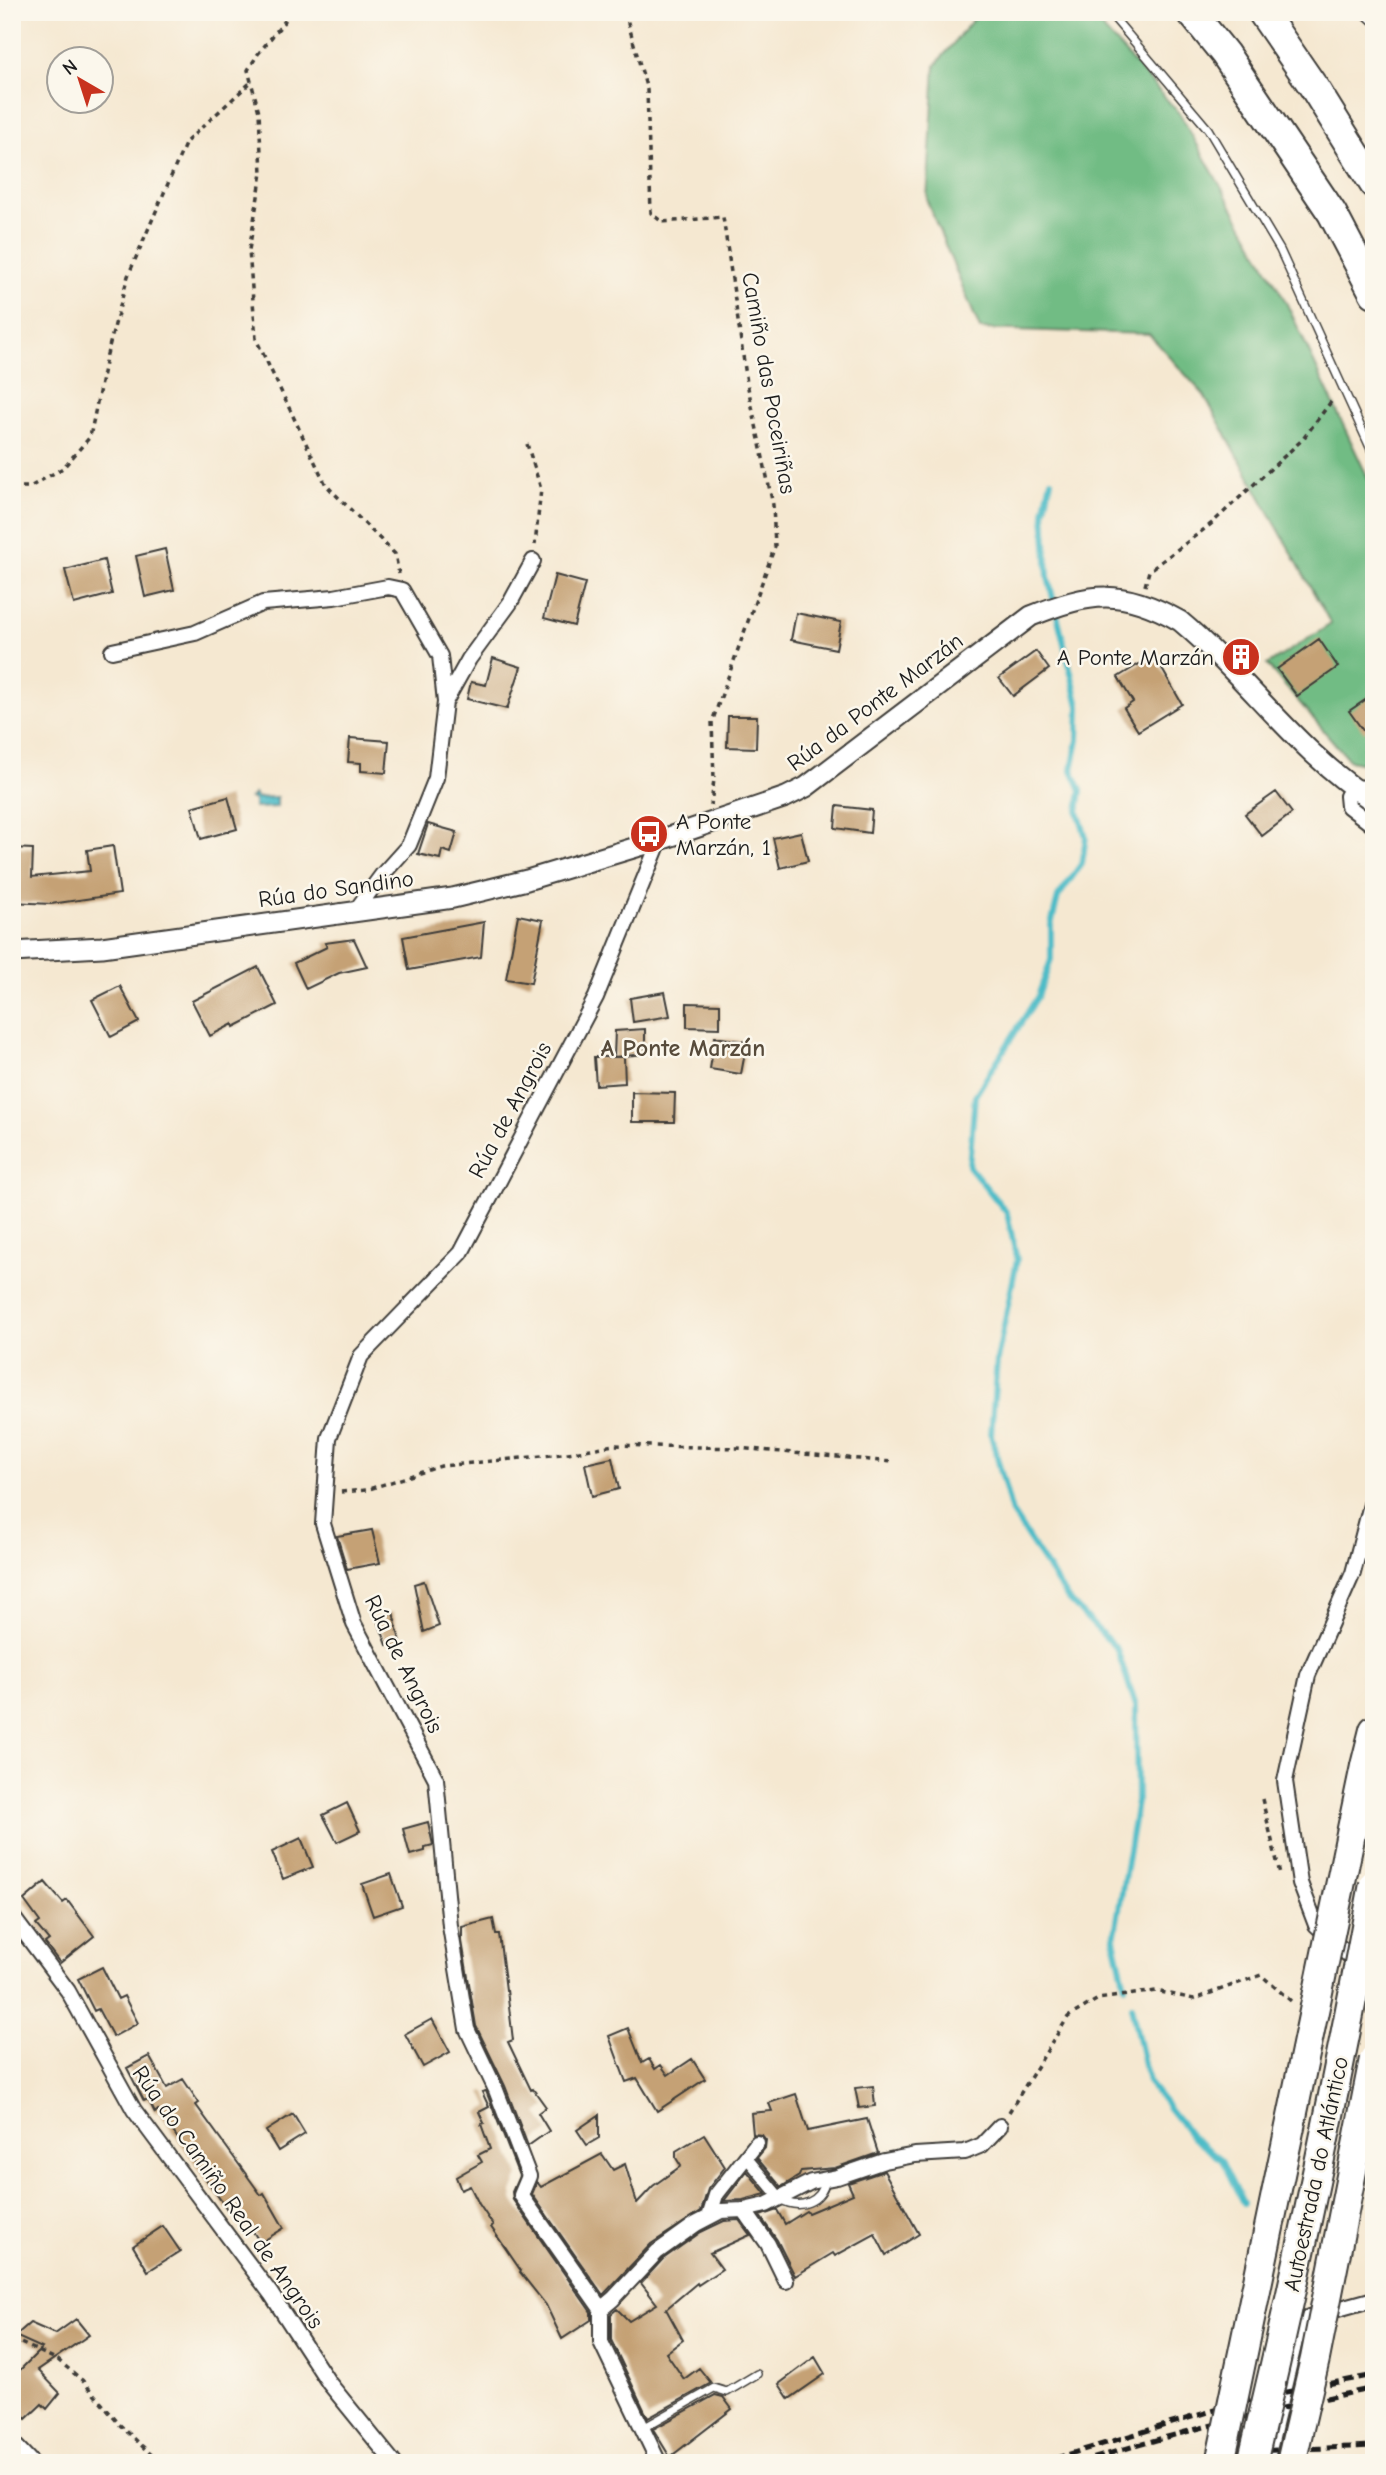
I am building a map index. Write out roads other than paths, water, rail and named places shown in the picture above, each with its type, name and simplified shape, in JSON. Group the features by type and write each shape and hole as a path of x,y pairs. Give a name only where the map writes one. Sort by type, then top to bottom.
{"highway":[{"path":"1191,12 1225,54 1332,213 1374,293"},
{"path":"1262,12 1315,89 1374,184"},
{"path":"1220,2463 1374,1730"},
{"name":"Autoestrada do Atlántico","path":"1252,2463 1342,2053 1374,1884"},
{"name":"Autoestrada do Atlántico","path":"1291,2463 1315,2359 1374,2059"}],"street":[{"path":"445,702 469,659 510,603 533,561"},
{"path":"112,651 195,634 263,603 334,597 388,587 402,590 440,656 445,702 436,778 410,845 382,875 356,910"},
{"name":"Rúa da Ponte Marzán","path":"660,840 786,797 820,778 1031,616 1085,598 1110,596 1141,602 1161,610 1190,630 1297,741 1352,788"},
{"path":"1352,788 1374,787"},
{"path":"1352,788 1374,802"},
{"path":"1352,788 1347,796 1348,806 1374,826"},
{"name":"Rúa do Sandino","path":"12,952 102,947 453,898 527,880 660,840"},
{"name":"Rúa de Angrois","path":"601,2309 521,2195 529,2176 496,2090 467,2029 450,1926 436,1779 354,1624 323,1524 329,1438 361,1356 461,1253 596,997 660,840"},
{"path":"1374,1493 1353,1573 1308,1675 1285,1781 1300,1883 1316,1925 1374,1976"},
{"name":"Rúa do Camiño Real de Angrois","path":"12,1916 68,1991 134,2110 271,2294 328,2383 394,2463"},
{"path":"659,2463 600,2342 601,2309 657,2252 721,2211 766,2205 811,2182 894,2159 965,2152 982,2146 1000,2126"},
{"path":"709,2217 716,2195 757,2143"},
{"path":"746,2157 780,2198"},
{"path":"744,2210 768,2244 786,2281"},
{"path":"1266,2463 1295,2341 1309,2317 1374,2299"},
{"path":"12,2442 32,2463"}],"lane":[{"path":"1109,12 1208,129 1280,250 1374,456"},
{"path":"1363,12 1374,22"},
{"path":"642,2428 714,2388 727,2392 757,2374"}],"water":[{"path":"254,794 257,798 277,797 277,807 254,808 254,800 250,798"}],"waterway":[{"path":"1051,480 1044,512 1048,577 1079,706 1078,740 1072,770 1081,790 1078,812 1086,837 1082,863 1058,897 1051,925 1051,960 1038,996 975,1096 969,1166 1007,1213 1017,1260 997,1360 991,1435 1012,1513 1068,1599 1117,1649 1136,1706 1137,1802 1114,1939 1125,1986"},
{"path":"1131,2006 1148,2082 1192,2137 1222,2160 1243,2203"}],"railway":[{"path":"1040,2463 1255,2398 1374,2375"},
{"path":"1079,2463 1225,2422 1374,2388"},
{"path":"1193,2463 1253,2451 1374,2446"}],"place":[{"name":"A Ponte Marzán","path":"1241,657"},
{"name":"A Ponte Marzán, 1","path":"649,834"}],"district":[{"name":"A Ponte Marzán","path":"683,1048"}]}
